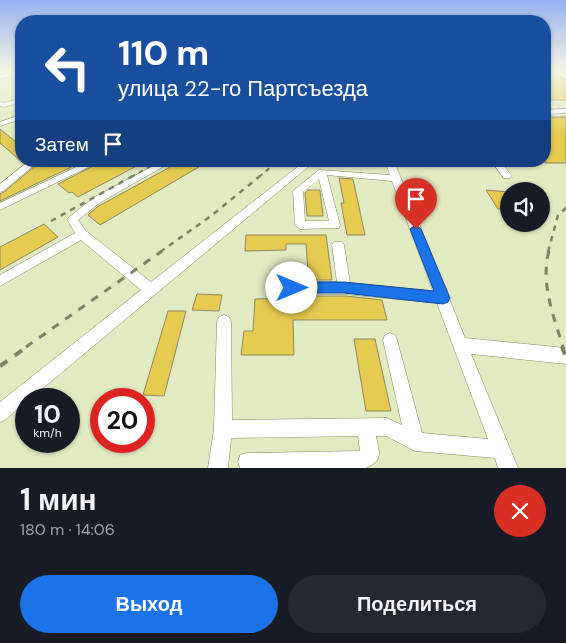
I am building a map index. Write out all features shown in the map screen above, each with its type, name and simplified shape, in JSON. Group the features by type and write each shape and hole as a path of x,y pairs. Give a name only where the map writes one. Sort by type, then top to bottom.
{"street":[{"path":"0,104 5,105 15,102"},
{"path":"551,108 566,112"},
{"path":"0,124 15,119"},
{"path":"0,188 27,167"},
{"path":"0,207 84,167"},
{"path":"151,290 82,234 72,219 97,200 158,167"},
{"path":"0,413 304,167"},
{"path":"391,167 508,468"},
{"path":"500,167 507,176"},
{"path":"322,172 335,225 300,225 298,192 322,172 395,178"},
{"path":"0,280 82,234"},
{"path":"338,244 344,288"},
{"path":"292,288 344,288 443,298"},
{"path":"218,468 223,429 224,322"},
{"path":"390,340 415,442"},
{"path":"459,345 566,356"},
{"path":"247,462 363,460 370,456 366,427"},
{"path":"223,429 387,427 415,442 500,449"}],"path":[{"path":"0,116 15,110"}],"building":[{"path":"551,93 566,93 566,100 552,100"},
{"path":"551,117 566,117 566,163 551,163"},
{"path":"0,129 15,141 15,156 0,143"},
{"path":"34,167 71,167 0,201 0,194"},
{"path":"91,167 135,167 78,197 72,192 69,193 58,184"},
{"path":"170,167 199,167 100,225 88,215 97,207"},
{"path":"339,178 353,179 365,235 347,235"},
{"path":"308,190 320,190 323,216 307,216 305,193"},
{"path":"486,190 500,191 500,209 498,209"},
{"path":"44,224 58,237 0,270 0,247"},
{"path":"246,235 326,235 332,280 300,280 300,272 308,272 306,244 286,244 286,250 245,251"},
{"path":"197,294 222,295 219,311 192,310"},
{"path":"294,296 346,296 382,300 387,320 293,320 294,355 241,355 244,331 253,331 255,299 294,298"},
{"path":"168,311 186,311 164,396 155,396 155,388 145,388"},
{"path":"354,339 375,339 391,411 366,411"}],"railway":[{"path":"131,177 149,167"},
{"path":"259,177 271,167"},
{"path":"51,221 133,176"},
{"path":"160,252 211,216 260,176"},
{"path":"548,252 558,215 566,208"},
{"path":"26,347 162,251"},
{"path":"549,251 546,275 547,288 563,347"},
{"path":"0,366 28,346"},
{"path":"562,346 566,358"}],"route":[{"path":"292,288 344,288 443,298 416,229"}]}
